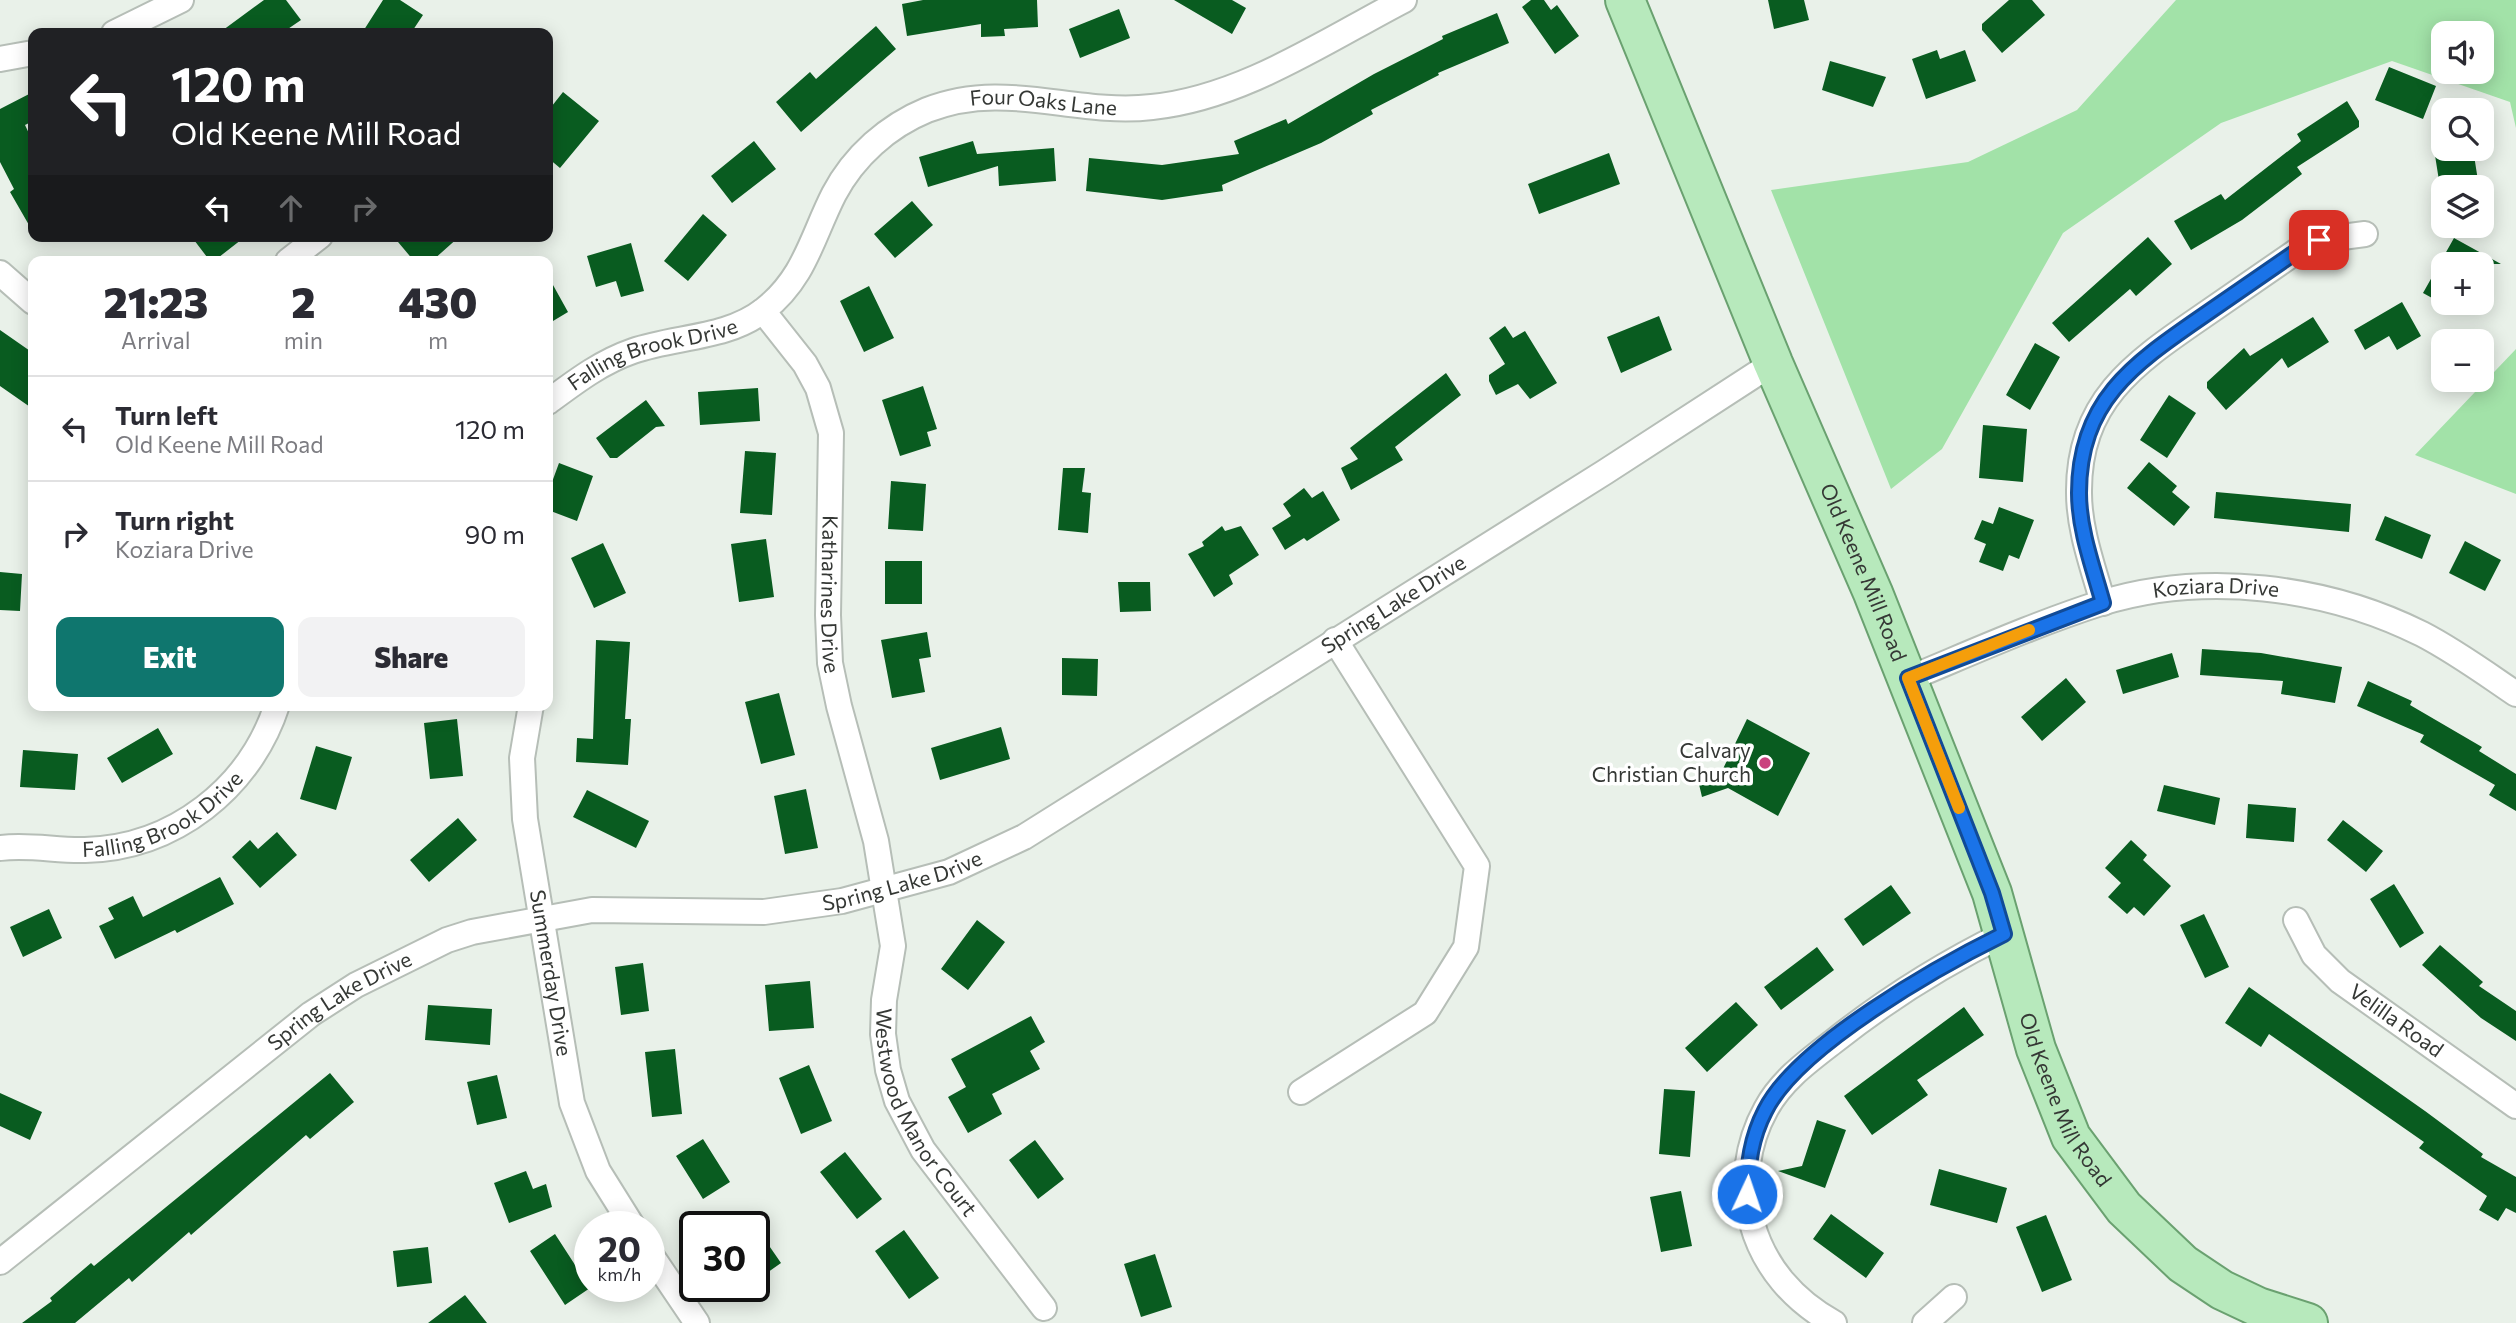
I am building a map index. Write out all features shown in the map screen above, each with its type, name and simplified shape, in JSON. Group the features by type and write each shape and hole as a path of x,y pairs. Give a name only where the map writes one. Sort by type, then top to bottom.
{"main road":[{"name":"Old Keene Mill Road","path":"1625,0 1773,363 1874,593 1908,678 1992,893 2036,1049 2071,1137 2105,1186 2152,1237 2202,1279 2258,1307 2308,1323"}],"street":[{"path":"124,28 181,0"},
{"name":"Four Oaks Lane","path":"763,311 798,273 815,243 834,195 849,170 877,140 910,118 949,103 993,96 1022,96 1113,109 1178,103 1253,78 1404,0"},
{"path":"0,59 28,53"},
{"path":"2103,603 2087,545 2079,495 2083,452 2095,416 2107,396 2142,358 2297,251 2319,240 2365,234"},
{"path":"294,256 312,242"},
{"path":"0,273 28,298"},
{"name":"Falling Brook Drive","path":"553,398 598,366 633,351 708,334 763,311"},
{"name":"Katharines Drive","path":"763,311 805,364 818,388 831,433 828,615 830,663 876,841 884,890"},
{"name":"Spring Lake Drive","path":"0,1262 275,1042 356,985 447,940 472,932 592,910 764,912 842,901 949,872 1024,837 1605,472 1773,363"},
{"name":"Koziara Drive","path":"1908,678 2103,603 2174,590 2210,587 2247,588 2321,598 2368,612 2422,635 2516,694"},
{"path":"1301,1092 1424,1013 1466,947 1477,866 1335,640"},
{"name":"Falling Brook Drive","path":"0,848 106,849 169,831 207,807 239,775 263,740 275,711"},
{"name":"Summerday Drive","path":"530,711 524,738 522,776 541,919 572,1103 598,1171 623,1211"},
{"name":"Westwood Manor Court","path":"884,890 893,946 884,1000 883,1034 888,1070 897,1101 923,1150 1044,1308"},
{"name":"Velilla Road","path":"2296,920 2315,955 2340,981 2516,1106"},
{"path":"1834,1323 1791,1292 1770,1266 1755,1236 1747,1194 1748,1162 1766,1109 1798,1069 1861,1020 1949,961 2004,934"},
{"path":"665,1276 697,1323"},
{"path":"1925,1323 1954,1297"}],"green space":[{"path":"2176,0 2516,0 2516,128 2510,102 2458,84 2494,84 2494,21 2431,21 2431,75 2392,61 2221,123 2063,233 1942,449 1891,489 1771,190 1968,162 2077,110"},
{"path":"2516,349 2516,494 2415,455 2475,392 2494,392 2494,372"}],"building":[{"path":"264,0 286,0 301,20 289,28 226,28"},
{"path":"383,0 400,0 423,15 414,28 365,28"},
{"path":"923,0 1037,0 1038,27 1004,29 1005,36 981,37 981,24 907,36 902,4"},
{"path":"1174,0 1232,0 1246,8 1232,34"},
{"path":"1531,0 1544,0 1551,10 1557,5 1579,36 1555,54 1522,7"},
{"path":"1768,0 1804,0 1809,20 1774,29"},
{"path":"2009,0 2032,0 2045,15 2002,53 1982,30 1982,24"},
{"path":"1119,9 1130,38 1080,58 1069,29"},
{"path":"1497,13 1509,43 1438,73 1439,75 1371,110 1373,114 1321,143 1222,185 1223,191 1162,200 1086,191 1089,158 1162,165 1239,154 1234,141 1286,119 1288,124 1374,74 1443,39 1442,36"},
{"path":"876,26 896,49 801,132 776,102 810,72 816,79"},
{"path":"1937,50 1940,59 1965,50 1976,81 1926,99 1912,59"},
{"path":"1830,61 1886,77 1873,107 1822,90"},
{"path":"2389,67 2436,86 2423,119 2375,100"},
{"path":"563,92 599,121 560,168 553,162 553,105"},
{"path":"28,95 28,124 25,125 28,131 28,223 10,192 14,189 0,162 0,109"},
{"path":"2347,101 2359,121 2359,127 2297,167 2302,174 2242,220 2191,250 2174,221 2221,194 2225,200 2301,141 2297,134"},
{"path":"754,141 776,169 732,203 711,176"},
{"path":"973,141 977,154 1054,148 1056,181 999,186 998,166 928,187 919,157"},
{"path":"1609,153 1620,184 1539,214 1528,184"},
{"path":"2436,161 2475,161 2477,175 2438,175"},
{"path":"912,201 933,225 895,258 874,234"},
{"path":"703,214 727,235 688,281 664,261"},
{"path":"2148,237 2172,264 2136,296 2130,289 2069,342 2052,323"},
{"path":"2454,238 2479,252 2446,252"},
{"path":"196,242 238,242 220,256 206,256"},
{"path":"398,242 453,242 438,256 410,256"},
{"path":"631,243 644,291 621,297 616,281 596,287 587,256"},
{"path":"2431,279 2431,297 2423,293"},
{"path":"553,285 568,312 553,321"},
{"path":"869,286 894,338 864,352 840,301"},
{"path":"2402,302 2421,336 2397,350 2389,336 2365,350 2354,330"},
{"path":"1659,316 1672,350 1621,373 1607,337"},
{"path":"2313,317 2329,342 2288,368 2282,358 2226,410 2207,388 2207,382 2244,348 2250,356"},
{"path":"1505,326 1513,338 1525,331 1557,383 1530,399 1518,384 1496,395 1489,381 1489,375 1505,364 1489,338"},
{"path":"0,330 28,350 28,406 0,386"},
{"path":"2035,343 2060,357 2030,410 2006,395"},
{"path":"1446,373 1461,395 1395,447 1403,460 1351,490 1341,468 1358,459 1350,448"},
{"path":"923,386 937,429 927,432 931,446 900,456 882,400"},
{"path":"758,388 760,421 700,425 698,392"},
{"path":"2169,395 2196,413 2167,458 2140,440"},
{"path":"646,400 665,426 656,427 617,458 610,458 596,438"},
{"path":"1983,425 2027,429 2023,482 1979,478"},
{"path":"745,451 776,453 772,515 740,513"},
{"path":"2149,462 2177,486 2172,492 2190,507 2174,526 2127,488"},
{"path":"559,463 593,476 577,521 553,512 553,479"},
{"path":"1063,468 1085,468 1082,492 1091,493 1088,533 1058,530"},
{"path":"891,481 926,484 923,531 888,529"},
{"path":"1304,488 1312,498 1323,491 1340,520 1307,541 1304,538 1285,550 1272,528 1291,516 1283,504"},
{"path":"2216,492 2351,504 2349,532 2214,518"},
{"path":"1999,507 2034,520 2019,559 2009,555 2003,571 1979,562 1986,544 1974,539 1982,520 1993,524"},
{"path":"2385,516 2431,535 2422,559 2375,540"},
{"path":"1222,526 1225,531 1241,526 1259,555 1229,575 1233,584 1214,597 1188,554 1204,546 1202,542"},
{"path":"766,539 774,597 739,602 731,544"},
{"path":"2465,541 2501,560 2485,591 2449,573"},
{"path":"603,543 626,593 594,608 571,558"},
{"path":"885,561 922,561 922,604 885,604"},
{"path":"0,572 22,574 20,611 0,610"},
{"path":"1118,582 1150,582 1151,611 1120,612"},
{"path":"927,632 931,657 919,659 925,692 892,698 881,640"},
{"path":"596,640 630,642 625,719 631,719 628,765 576,762 577,738 593,739"},
{"path":"2202,649 2261,653 2342,667 2335,703 2281,694 2283,681 2200,675"},
{"path":"2172,653 2179,677 2123,694 2116,670"},
{"path":"1062,658 1098,659 1097,696 1062,695"},
{"path":"2066,678 2086,702 2042,741 2021,717"},
{"path":"2368,681 2412,701 2410,705 2482,747 2479,751 2516,774 2516,811 2489,795 2495,785 2420,742 2424,735 2357,706"},
{"path":"779,693 795,755 761,764 745,702"},
{"path":"457,719 463,776 430,779 424,723"},
{"name":"Calvary Christian Church","path":"1747,719 1810,753 1778,816 1728,788 1702,797 1698,780 1721,773"},
{"path":"1001,727 1010,759 940,780 931,748"},
{"path":"158,728 173,754 122,783 107,758"},
{"path":"316,746 352,757 336,810 300,799"},
{"path":"23,750 78,754 75,790 20,787"},
{"path":"2164,785 2220,798 2215,825 2157,811"},
{"path":"806,789 818,848 785,854 774,796"},
{"path":"587,790 649,821 636,848 573,817"},
{"path":"2248,804 2296,808 2294,842 2246,838"},
{"path":"458,818 477,840 429,882 410,860"},
{"path":"2343,820 2383,851 2366,872 2327,840"},
{"path":"277,832 297,855 260,888 232,857 250,840 258,849"},
{"path":"2131,840 2147,855 2143,860 2171,886 2144,916 2134,907 2127,914 2108,897 2121,883 2105,868"},
{"path":"220,877 234,904 177,933 175,930 115,959 99,926 114,919 108,908 133,896 143,917"},
{"path":"2394,884 2424,933 2400,948 2370,899"},
{"path":"1891,885 1911,913 1863,946 1844,919"},
{"path":"49,909 62,938 23,957 10,927"},
{"path":"2204,914 2229,967 2205,978 2180,925"},
{"path":"977,920 1005,942 968,990 941,969"},
{"path":"2440,945 2483,982 2479,986 2516,1011 2516,1041 2481,1018 2422,965"},
{"path":"1817,947 1834,970 1781,1010 1764,987"},
{"path":"643,963 649,1011 621,1015 615,967"},
{"path":"810,981 814,1028 769,1031 765,985"},
{"path":"2249,987 2425,1111 2483,1154 2481,1157 2516,1177 2516,1213 2506,1208 2498,1221 2479,1210 2487,1196 2419,1148 2424,1142 2269,1034 2261,1047 2225,1023"},
{"path":"1736,1002 1758,1025 1707,1072 1685,1048"},
{"path":"428,1005 492,1009 490,1045 425,1040"},
{"path":"1964,1007 1984,1035 1917,1080 1928,1095 1872,1135 1844,1096"},
{"path":"1031,1016 1045,1042 1030,1051 1040,1069 992,1094 1002,1114 968,1133 948,1097 966,1087 951,1059"},
{"path":"675,1049 682,1114 652,1117 645,1052"},
{"path":"809,1065 832,1121 801,1134 779,1078"},
{"path":"330,1073 354,1102 310,1139 306,1135 191,1235 189,1232 132,1282 129,1278 75,1323 22,1323 52,1301 50,1298 91,1263 94,1266"},
{"path":"497,1075 507,1118 477,1125 467,1082"},
{"path":"1664,1089 1695,1091 1690,1157 1659,1154"},
{"path":"0,1093 42,1112 30,1140 0,1126"},
{"path":"1817,1120 1846,1130 1825,1188 1778,1171 1802,1166"},
{"path":"703,1139 730,1182 703,1199 676,1156"},
{"path":"1035,1140 1064,1179 1038,1199 1009,1160"},
{"path":"845,1152 882,1199 857,1219 820,1172"},
{"path":"1939,1169 2007,1188 1997,1223 1930,1205"},
{"path":"526,1171 533,1189 546,1184 552,1207 509,1223 494,1183"},
{"path":"1681,1191 1692,1246 1661,1252 1650,1197"},
{"path":"1831,1214 1884,1253 1866,1278 1813,1239"},
{"path":"2046,1215 2072,1280 2042,1292 2016,1227"},
{"path":"904,1230 939,1278 909,1299 875,1251"},
{"path":"555,1234 574,1263 574,1299 565,1305 530,1251"},
{"path":"428,1247 432,1283 397,1287 393,1251"},
{"path":"770,1247 781,1263 770,1271"},
{"path":"1155,1254 1172,1307 1141,1317 1124,1264"},
{"path":"465,1295 487,1323 428,1323"}],"slow traffic":[{"path":"1959,808 1908,678 2029,630"}],"place":[{"name":"Calvary Christian Church","path":"1765,763"}],"route":[{"path":"1747,1194 1748,1162 1754,1137 1766,1109 1780,1088 1798,1069 1913,983 1949,961 2004,934 1992,893 1908,678 2103,603 2087,545 2079,495 2083,452 2095,416 2116,384 2142,358 2297,251 2319,240"}]}
